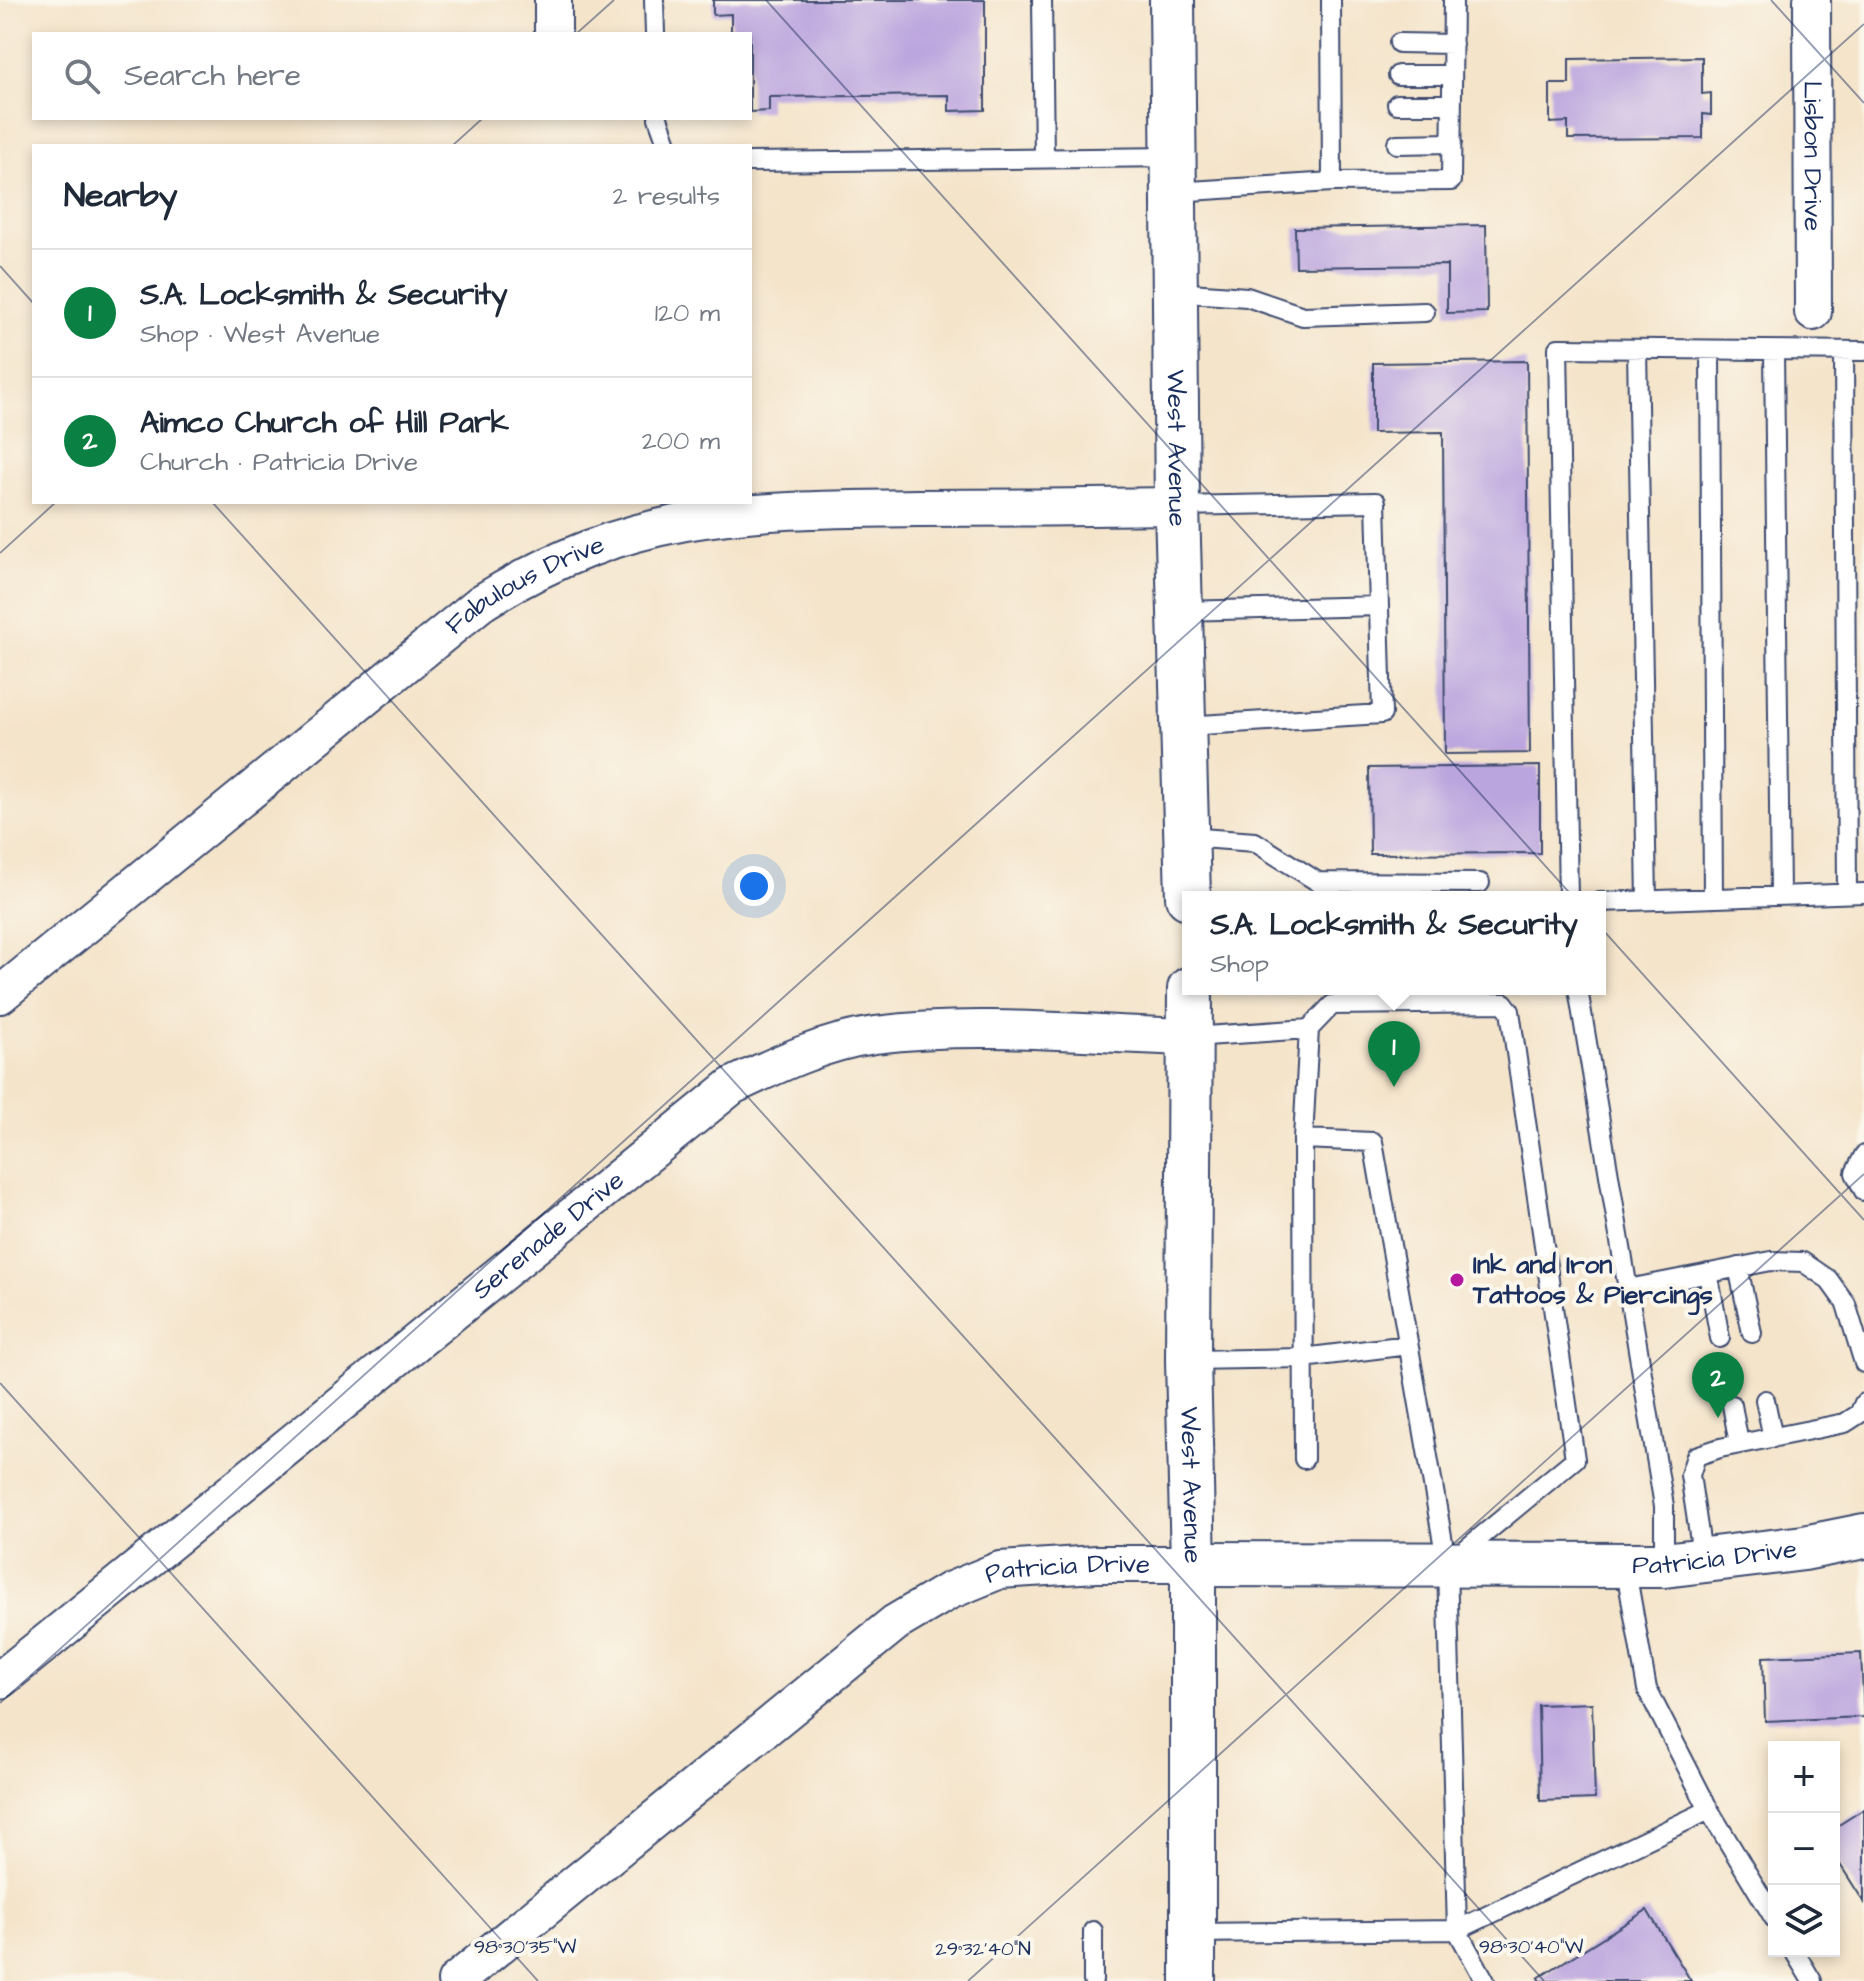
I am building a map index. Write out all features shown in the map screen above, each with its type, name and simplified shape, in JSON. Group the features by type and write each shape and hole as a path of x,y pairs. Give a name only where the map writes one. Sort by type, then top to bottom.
{"main road":[{"name":"West Avenue","path":"1172,0 1177,506 1188,891"},
{"name":"West Avenue","path":"1190,995 1188,1360 1193,1564 1193,1981"},
{"name":"Patricia Drive","path":"1193,1564 1664,1563 1804,1548 1864,1536"}],"street":[{"path":"553,0 553,32"},
{"name":"Lisbon Drive","path":"1812,0 1813,312"},
{"name":"Fabulous Drive","path":"0,995 481,603 564,556 627,534 695,518 765,509 1177,506"},
{"name":"Serenade Drive","path":"0,1680 732,1086 825,1047 875,1035 979,1031 1191,1037"},
{"name":"Patricia Drive","path":"456,1981 895,1623 949,1591 1000,1570 1097,1564 1193,1564"}],"lane":[{"path":"654,0 655,32"},
{"path":"1042,0 1044,158"},
{"path":"1331,0 1341,43 1332,74 1341,104 1341,146 1332,182"},
{"path":"752,162 1044,158 1174,174 1332,182 1451,181 1453,0"},
{"path":"1399,43 1453,44"},
{"path":"1332,74 1351,75"},
{"path":"1398,75 1452,75"},
{"path":"1397,104 1452,104"},
{"path":"659,120 667,144"},
{"path":"1397,144 1452,143"},
{"path":"1175,292 1247,297 1303,316 1425,312"},
{"path":"1568,891 1558,348 1864,351"},
{"path":"1637,349 1647,900"},
{"path":"1710,350 1713,898"},
{"path":"1774,351 1780,895"},
{"path":"1606,902 1856,893 1844,351"},
{"path":"1177,506 1376,502 1382,714 1184,726"},
{"path":"1180,611 1379,606"},
{"path":"1187,837 1255,842 1318,882 1480,883"},
{"path":"1579,995 1664,1506 1664,1563 1647,1689 1709,1810 1768,1908"},
{"path":"1304,1459 1303,1139 1309,1029 1332,1005 1504,1003 1510,1011 1575,1459 1447,1565"},
{"path":"1191,1037 1309,1029"},
{"path":"1303,1139 1373,1142 1447,1565 1457,1930 1485,1981"},
{"path":"1864,1155 1855,1173 1864,1191"},
{"path":"1628,1289 1771,1261 1803,1262 1815,1268 1846,1304 1864,1363"},
{"path":"1738,1267 1752,1333"},
{"path":"1708,1273 1720,1338"},
{"path":"1188,1360 1303,1358 1408,1345"},
{"path":"1765,1400 1773,1438"},
{"path":"1664,1563 1696,1456 1739,1444 1845,1423 1859,1414 1864,1403"},
{"path":"1732,1405 1739,1444"},
{"path":"1193,1933 1457,1930 1709,1810"},
{"path":"1093,1931 1093,1981"},
{"path":"1798,1957 1812,1981"}],"building":[{"path":"713,0 985,0 985,110 949,111 949,95 769,97 769,111 752,112 752,32 731,32 731,14 713,15"},
{"path":"1702,57 1702,94 1711,93 1711,115 1703,114 1703,138 1568,139 1568,122 1550,123 1550,84 1569,84 1569,59"},
{"path":"1486,225 1487,312 1447,313 1447,265 1296,267 1295,228"},
{"path":"1527,361 1530,753 1445,754 1443,432 1373,433 1373,363"},
{"path":"1540,766 1540,853 1370,854 1369,768"},
{"path":"1861,1653 1864,1717 1765,1721 1763,1657"},
{"path":"1592,1703 1595,1799 1540,1801 1538,1705"},
{"path":"1864,1809 1864,1902 1840,1864 1840,1824"},
{"path":"1647,1910 1691,1981 1540,1981 1538,1978"}],"place":[{"name":"S.A. Locksmith & Security","path":"1394,1087"},
{"name":"Ink and Iron Tattoos & Piercings","path":"1457,1280"},
{"name":"Aimco Church of Hill Park","path":"1718,1418"}]}
